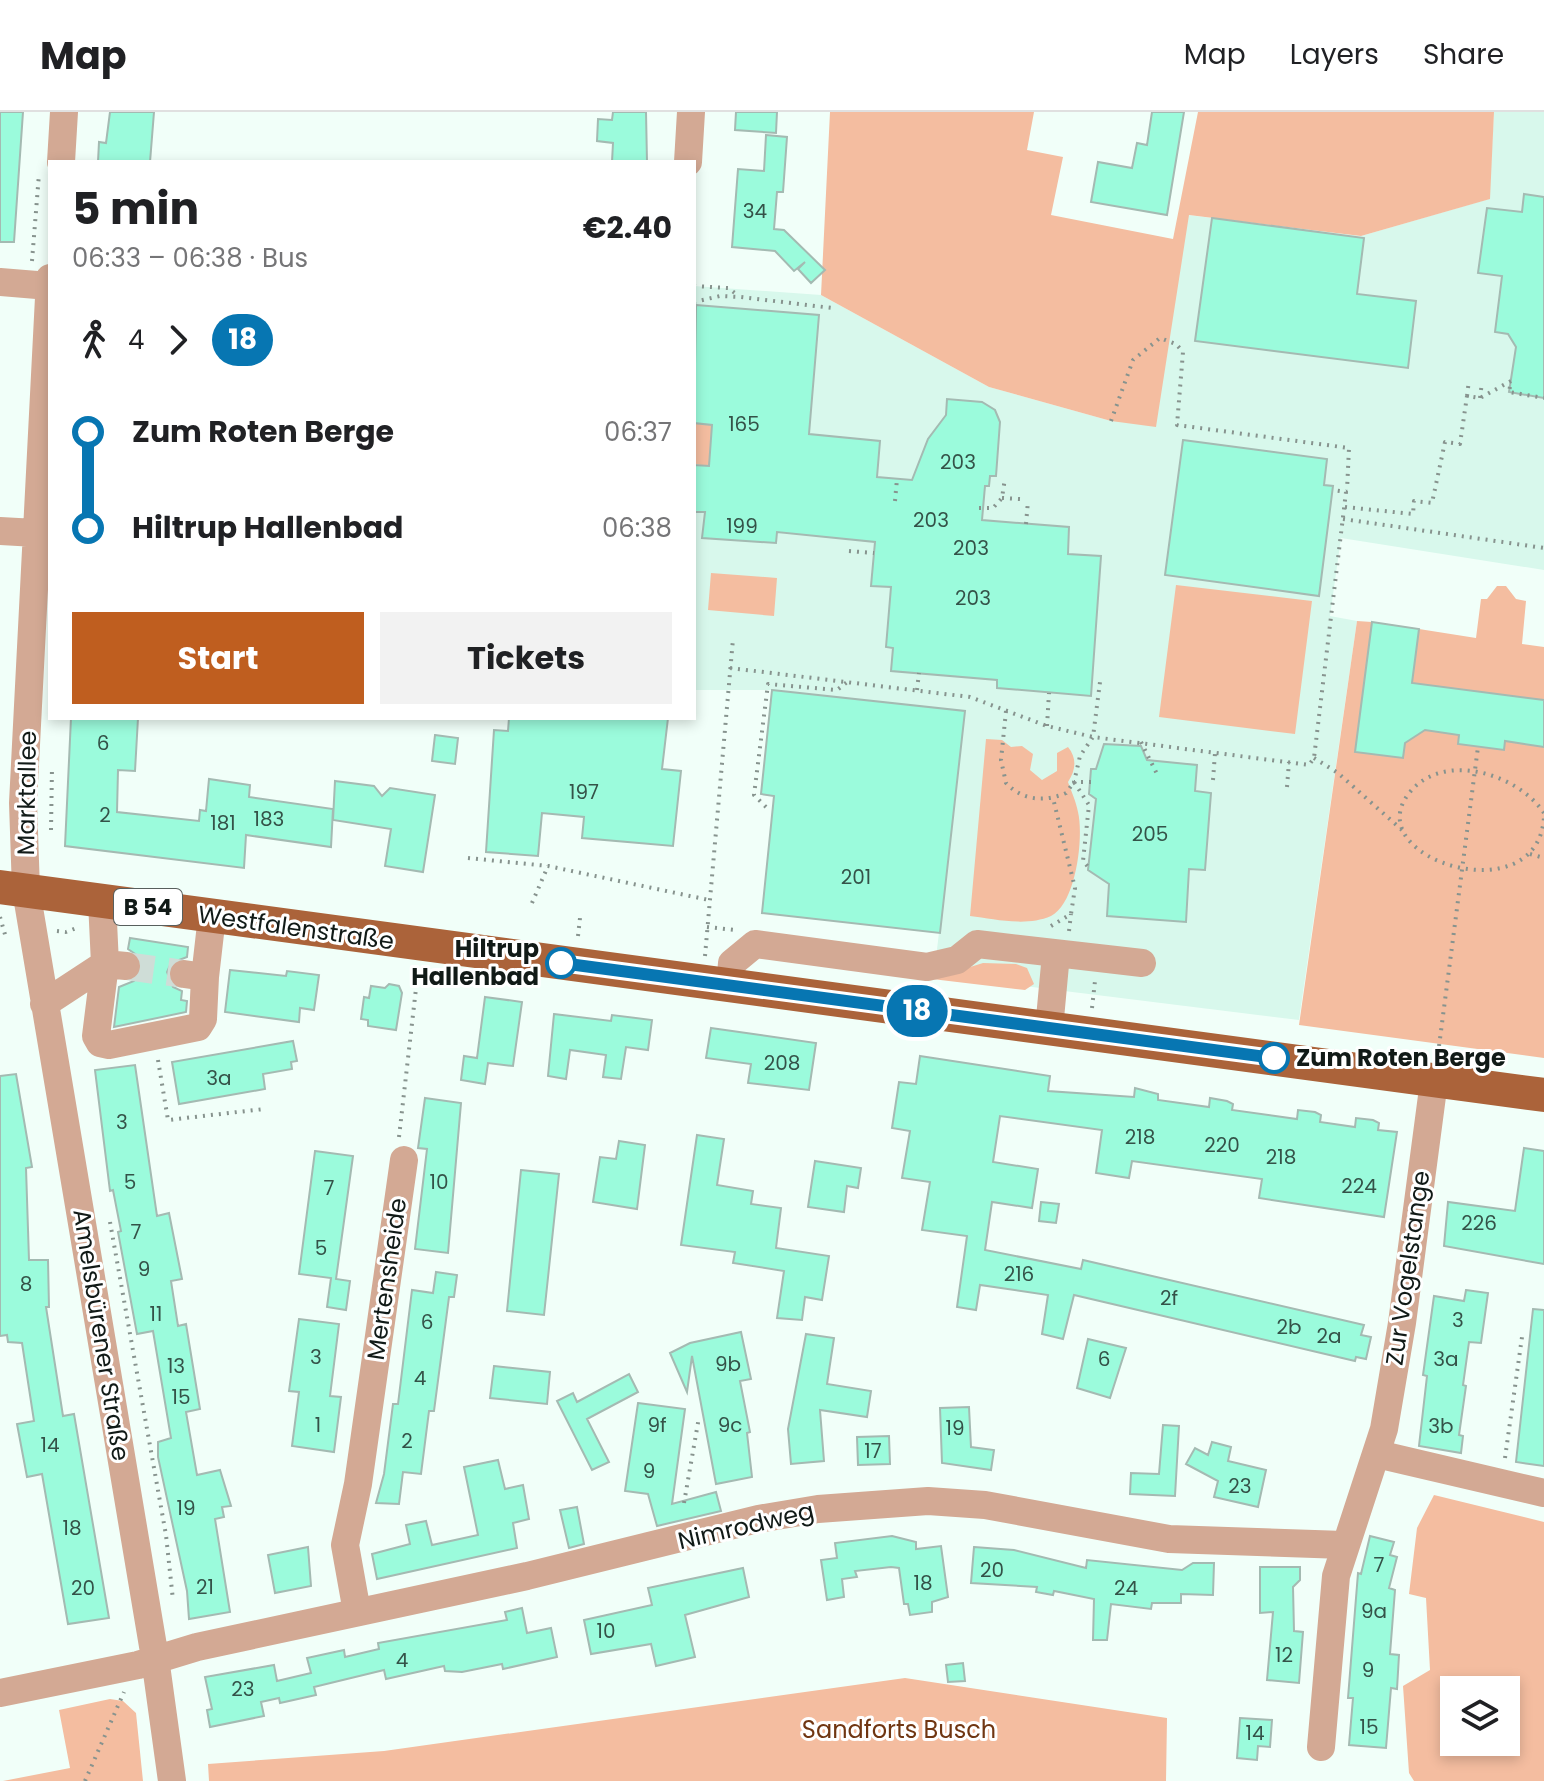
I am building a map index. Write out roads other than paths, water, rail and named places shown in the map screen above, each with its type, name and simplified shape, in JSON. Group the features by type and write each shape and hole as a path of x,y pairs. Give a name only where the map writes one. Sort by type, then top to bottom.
{"main road":[{"name":"Westfalenstraße","path":"13,888 1544,1095"}],"street":[{"path":"61,160 64,112"},
{"path":"688,160 691,112"},
{"path":"0,282 48,286"},
{"name":"Marktallee","path":"13,888 23,803 40,546 48,315"},
{"path":"0,531 40,546"},
{"name":"Amelsbürener Straße","path":"13,888 44,1004 147,1662 172,1781"},
{"path":"102,901 116,965 96,1036 100,1043 109,1045 198,1027 203,1019 194,976 212,916"},
{"path":"730,986 732,963 755,944 927,967 957,960 977,944 1052,941 1142,963"},
{"path":"1049,1029 1052,941"},
{"path":"44,1004 116,965"},
{"name":"Zur Vogelstange","path":"1321,1747 1336,1576 1377,1454 1402,1323 1434,1081"},
{"name":"Mertensheide","path":"357,1612 345,1545 347,1524 358,1484 404,1160"},
{"path":"1377,1454 1544,1493"},
{"name":"Nimrodweg","path":"0,1693 680,1541 758,1519 881,1502 985,1505 1169,1539 1344,1545"}],"tunnel":[{"path":"126,966 184,974"}],"place":[{"name":"Hiltrup Hallenbad","path":"561,963"},
{"name":"Zum Roten Berge","path":"1274,1058"}],"park label":[{"name":"Sandforts Busch","path":"899,1730"}]}
